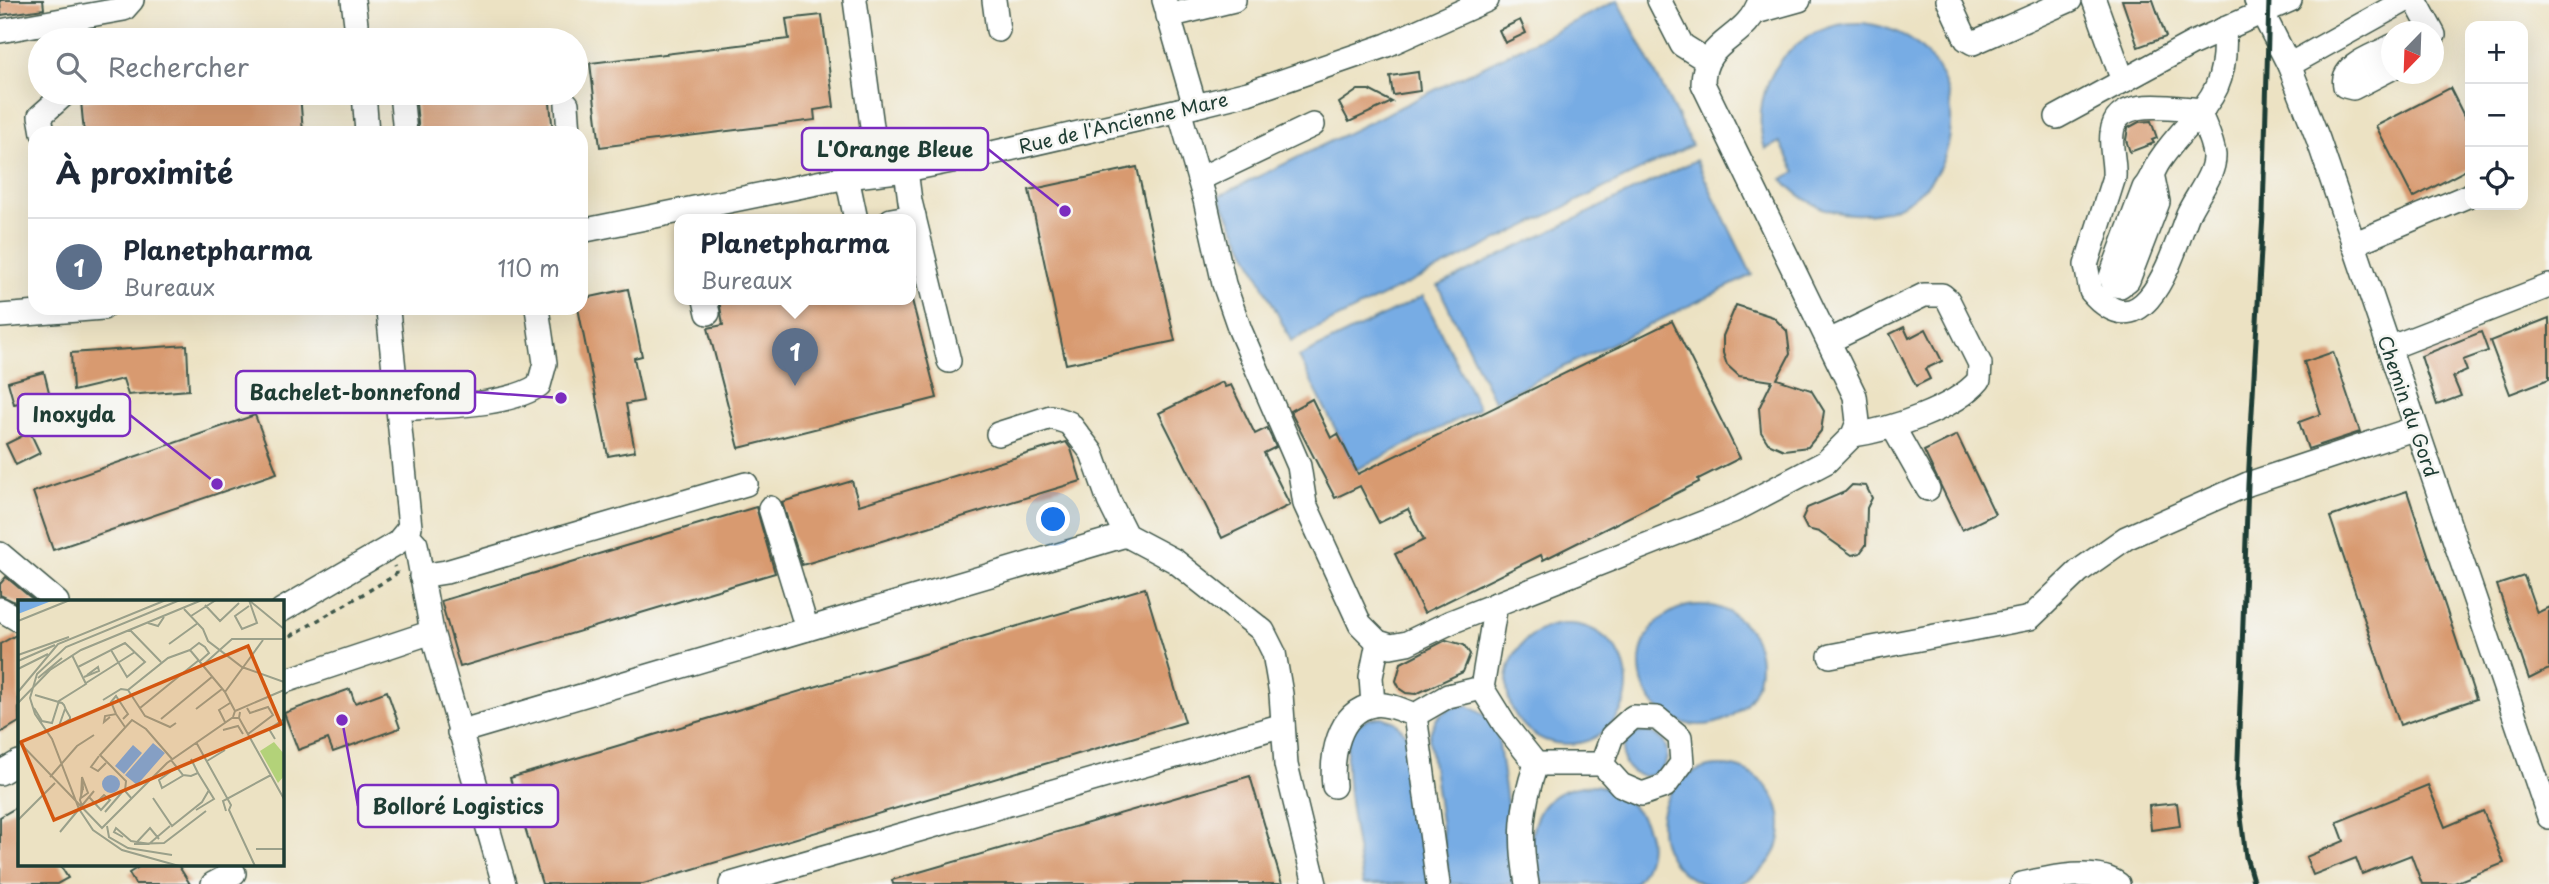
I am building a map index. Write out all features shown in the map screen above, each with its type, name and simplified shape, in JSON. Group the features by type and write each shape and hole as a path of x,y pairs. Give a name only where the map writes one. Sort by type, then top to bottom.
{"street":[{"path":"0,31 124,9 131,5 132,0"},
{"path":"353,0 356,28"},
{"path":"855,0 878,171"},
{"path":"994,0 998,30"},
{"path":"1234,0 1166,8 1199,179 1224,284 1252,363 1299,466 1306,504 1360,624 1378,642 1391,646 1407,643 1496,604 1733,511 1826,461 1853,435 1893,427 1961,396 1979,380 1980,364 1948,300 1942,295 1924,295 1829,341"},
{"name":"Rue de l'Ancienne Mare","path":"686,214 847,177 878,171 906,170 1081,135 1248,93 1387,45 1487,0"},
{"path":"1659,0 1682,45 1706,60"},
{"path":"1799,0 1758,6 1741,32 1715,48 1706,60 1703,84 1829,341 1858,409 1853,435"},
{"path":"1954,2 1966,39 1973,43 2070,0"},
{"path":"2094,0 2123,81"},
{"path":"2057,117 2224,29 2259,7 2290,0"},
{"path":"2289,65 2406,0"},
{"path":"2416,0 2427,21"},
{"name":"Chemin du Gord","path":"2259,7 2289,65 2318,139 2549,817"},
{"path":"2153,178 2160,160 2202,112 2220,83 2224,29"},
{"path":"2381,52 2349,69 2343,79 2345,86 2353,89 2381,74"},
{"path":"42,126 40,116 52,105"},
{"path":"364,105 366,126"},
{"path":"402,105 404,126"},
{"path":"568,105 569,126"},
{"path":"2132,108 2202,112 2211,142 2213,165 2194,199 2159,287 2146,304 2133,310 2121,311 2110,307 2091,291 2086,265 2114,177 2115,162 2111,143 2115,120 2121,113 2132,108"},
{"path":"1199,179 1313,125"},
{"path":"906,170 914,214"},
{"path":"847,177 855,214"},
{"path":"2353,244 2465,197"},
{"name":"Rue de l'Ancienne Mare","path":"588,226 674,216"},
{"path":"916,224 949,361"},
{"path":"2389,348 2549,286"},
{"path":"0,302 28,304"},
{"path":"0,316 28,314"},
{"path":"284,609 407,534 411,517 386,315"},
{"path":"399,409 511,398 529,393 539,386 545,363 538,315"},
{"path":"998,434 1051,417 1069,423 1092,453 1109,501 1126,535 1175,561 1263,631 1274,653 1286,765 1315,884"},
{"path":"1893,427 1928,489"},
{"path":"1830,656 2031,618 2079,571 2126,538 2248,484 2416,428"},
{"path":"421,576 446,572 746,484"},
{"path":"770,508 807,629"},
{"path":"407,534 416,544 432,632 504,884"},
{"path":"459,732 1126,535"},
{"path":"0,554 55,600"},
{"path":"1496,604 1482,688 1505,725 1536,764"},
{"path":"0,609 18,619"},
{"path":"284,681 432,632"},
{"path":"1373,705 1371,677 1378,642"},
{"path":"1415,715 1448,696 1482,688"},
{"path":"1334,786 1331,763 1340,732 1354,715 1373,705 1394,707 1415,715"},
{"path":"1415,715 1438,884"},
{"path":"731,884 1283,725"},
{"path":"0,773 18,763"},
{"path":"1536,764 1602,764"},
{"path":"1527,884 1520,848 1523,802 1536,764"},
{"path":"213,884 234,874"},
{"path":"2022,884 2097,875 2110,878 2118,884"}],"path":[{"path":"284,640 397,573 388,548"}],"water":[{"path":"1618,0 1692,145 1291,341 1219,196"},
{"path":"1863,23 1904,36 1932,60 1947,92 1951,126 1943,160 1923,189 1893,208 1852,214 1832,211 1805,199 1782,179 1796,172 1780,142 1765,149 1761,125 1762,101 1769,80 1781,61 1797,44 1816,32 1838,25"},
{"path":"1696,160 1752,275 1494,401 1438,286"},
{"path":"1423,296 1479,409 1356,470 1299,357"},
{"path":"1700,605 1723,610 1742,623 1755,642 1760,665 1755,688 1742,707 1723,720 1700,725 1677,720 1658,707 1645,688 1640,665 1645,642 1658,623 1677,610"},
{"path":"1567,624 1590,629 1609,642 1622,661 1627,684 1622,707 1609,726 1590,739 1567,744 1544,739 1525,726 1512,707 1507,684 1512,661 1525,642 1544,629"},
{"path":"1467,705 1489,718 1498,737 1518,884 1450,884 1429,739 1433,724 1441,714"},
{"path":"1382,717 1395,722 1410,738 1432,884 1363,884 1348,779 1348,740 1359,723"},
{"path":"1645,732 1660,739 1667,754 1660,769 1645,776 1630,769 1623,754 1630,739"},
{"path":"1709,767 1733,767 1754,776 1771,793 1780,814 1780,838 1771,859 1754,876 1733,885 1709,885 1688,876 1671,859 1662,838 1662,814 1671,793 1688,776"},
{"path":"1596,785 1626,800 1645,824 1649,853 1644,869 1634,884 1543,884 1534,870 1531,854 1533,829 1542,807 1559,793"}],"building":[{"path":"0,0 43,0 44,9 1,15"},
{"path":"2122,0 2153,0 2166,37 2138,47"},
{"path":"822,15 834,107 814,110 815,120 600,147 590,63 789,39 786,19"},
{"path":"1520,20 1526,33 1505,43 1499,30"},
{"path":"1418,72 1420,91 1393,95 1390,76"},
{"path":"2450,88 2465,118 2465,171 2413,198 2376,126"},
{"path":"1358,90 1369,90 1392,102 1349,122 1339,103"},
{"path":"81,105 301,105 302,126 83,126"},
{"path":"416,105 550,105 552,126 418,126"},
{"path":"2151,121 2157,138 2152,140 2154,143 2130,152 2126,140 2128,128 2139,122"},
{"path":"1137,167 1175,341 1066,364 1029,190"},
{"path":"628,289 642,356 634,358 643,401 626,404 635,451 608,456 579,315 588,315 588,298"},
{"path":"720,305 913,305 937,398 739,448 708,328 723,325"},
{"path":"1736,305 1773,317 1787,331 1790,354 1777,379 1811,390 1824,411 1821,431 1808,447 1784,450 1768,443 1761,432 1759,408 1772,381 1739,376 1727,365 1723,353 1723,336"},
{"path":"2549,318 2549,379 2510,394 2490,341"},
{"path":"1672,321 1740,458 1698,479 1699,482 1543,560 1541,555 1424,613 1395,554 1424,540 1408,509 1379,523 1360,486 1335,498 1290,411 1312,399 1331,438 1338,434 1358,474"},
{"path":"1904,327 1909,338 1926,329 1942,361 1925,369 1930,379 1916,386 1890,334"},
{"path":"2481,332 2488,351 2463,360 2467,371 2453,377 2461,396 2437,405 2421,356"},
{"path":"187,345 189,390 128,395 123,379 73,391 71,353"},
{"path":"2333,352 2360,432 2308,449 2299,422 2321,414 2304,362"},
{"path":"44,372 50,396 14,404 8,382"},
{"path":"1222,382 1225,387 1231,385 1255,434 1267,428 1276,447 1264,453 1290,505 1222,538 1159,413"},
{"path":"255,415 277,473 53,550 33,492"},
{"path":"30,432 40,453 16,465 6,444"},
{"path":"1957,435 1995,514 1962,530 1924,451"},
{"path":"1066,442 1071,449 1081,481 802,565 782,502 852,481 859,505"},
{"path":"1852,485 1866,486 1872,498 1867,508 1866,545 1860,553 1852,555 1819,532 1807,529 1802,519 1807,508 1845,492"},
{"path":"2407,491 2476,699 2400,725 2330,517"},
{"path":"756,507 775,573 460,667 441,601"},
{"path":"2524,576 2537,613 2549,607 2549,669 2529,679 2497,585"},
{"path":"6,577 34,600 18,600 18,604 0,595 0,584"},
{"path":"1145,588 1185,722 643,884 542,884 510,778"},
{"path":"18,634 18,723 0,733 0,644"},
{"path":"1446,640 1464,645 1470,654 1463,672 1416,694 1400,689 1396,681 1401,663"},
{"path":"350,689 355,703 387,691 400,728 333,752 328,739 298,750 284,713"},
{"path":"1250,776 1282,884 893,884 892,880"},
{"path":"2428,785 2445,827 2483,811 2504,863 2452,884 2422,884 2411,855 2362,874 2356,858 2313,875 2306,857 2344,841 2337,822"},
{"path":"2177,803 2180,826 2151,830 2149,806"},
{"path":"18,807 18,866 61,866 68,878 57,884 0,884 0,817"},
{"path":"140,866 179,866 190,884 135,884 129,873"}],"railway":[{"path":"2254,884 2246,857 2237,786 2248,484 2263,214 2269,0"}],"place":[{"name":"L'Orange Bleue","path":"1065,211"},
{"name":"Planetpharma","path":"795,386"},
{"name":"Bachelet-bonnefond","path":"561,398"},
{"name":"Inoxyda","path":"217,484"},
{"name":"Bolloré Logistics","path":"342,720"}]}
